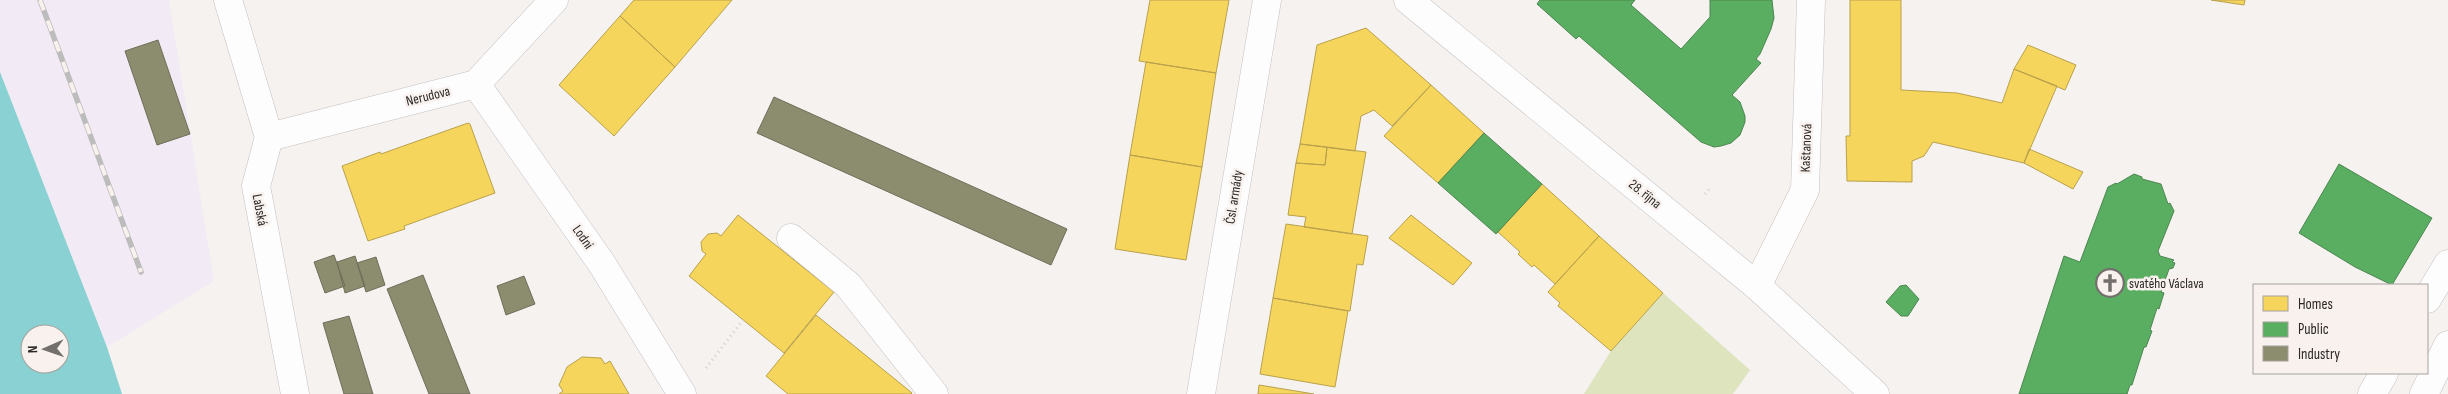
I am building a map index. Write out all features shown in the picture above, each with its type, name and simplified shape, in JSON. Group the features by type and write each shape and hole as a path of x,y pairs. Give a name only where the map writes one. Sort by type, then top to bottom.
{"street":[{"path":"228,0 269,137"},
{"path":"476,84 554,0"},
{"name":"Čsl. armády","path":"1201,394 1267,0"},
{"name":"28. října","path":"1408,0 1757,286 1875,394"},
{"name":"Kaštanová","path":"1757,286 1805,190 1811,0"},
{"name":"Nerudova","path":"269,137 476,84"},
{"name":"Lodní","path":"476,84 602,264 682,394"},
{"name":"Labská","path":"269,137 256,186 295,394"},
{"path":"791,238 848,285 934,394"},
{"path":"2428,297 2448,264"},
{"path":"2424,394 2448,345"},
{"path":"2372,394 2383,374"}],"path":[{"path":"1705,194 1711,187"},
{"path":"703,372 743,320"}],"shaded area":[{"path":"0,0 169,0 214,281 107,347 0,72"}],"green space":[{"path":"1663,293 1750,370 1733,394 1584,394 1611,351"}],"water":[{"path":"0,72 107,347 122,394 0,394"}],"building: Homes":[{"path":"634,0 732,0 675,67 620,16"},
{"path":"1150,0 1229,0 1216,73 1139,61"},
{"path":"1850,0 1901,0 1901,90 1957,93 2002,103 2014,69 2057,86 2024,163 1933,142 1924,156 1912,161 1912,182 1847,181 1846,136 1850,136"},
{"path":"2211,0 2245,0 2244,5"},
{"path":"620,16 675,67 614,136 559,85"},
{"path":"1366,28 1431,85 1392,126 1374,110 1361,116 1355,151 1300,144 1317,45"},
{"path":"2028,45 2076,65 2065,90 2014,69"},
{"path":"1146,62 1216,73 1202,167 1130,155"},
{"path":"1431,85 1484,133 1438,183 1384,136"},
{"path":"468,123 470,124 495,193 404,226 405,229 368,241 342,166"},
{"path":"1300,144 1327,147 1325,165 1296,163"},
{"path":"1327,147 1366,152 1352,234 1304,227 1306,217 1288,215 1296,163 1325,165"},
{"path":"2029,149 2083,172 2073,189 2024,163"},
{"path":"1130,155 1202,167 1186,260 1115,249"},
{"path":"1542,184 1599,236 1555,284 1534,265 1532,267 1518,254 1520,252 1498,232"},
{"path":"738,215 834,292 784,353 689,276 706,254 702,251 701,242 708,234 717,233 721,236"},
{"path":"1411,215 1472,263 1453,285 1389,238"},
{"path":"1286,224 1368,236 1363,265 1357,264 1350,311 1273,298"},
{"path":"1599,236 1663,293 1611,351 1558,306 1560,303 1548,292"},
{"path":"1273,298 1348,311 1335,387 1260,374"},
{"path":"816,315 912,393 788,394 766,376"},
{"path":"582,357 601,358 605,364 610,361 629,394 559,394 563,391 559,385 567,367"},
{"path":"1259,385 1314,394 1258,394"}],"building: Public":[{"path":"1540,0 1635,0 1631,5 1681,49 1710,17 1710,0 1772,0 1774,18 1771,29 1756,59 1761,63 1732,95 1740,102 1745,116 1745,122 1740,135 1731,143 1721,146 1714,147 1701,142 1579,36 1576,39 1537,4"},
{"path":"1484,133 1542,184 1496,234 1438,183"},
{"path":"2339,164 2432,218 2393,284 2355,267 2299,233"},
{"name":"svatého Václava","path":"2134,174 2142,177 2142,179 2161,184 2168,204 2170,203 2174,211 2158,251 2160,256 2174,260 2172,262 2175,263 2173,268 2169,269 2161,292 2164,293 2150,330 2152,331 2146,347 2144,347 2132,385 2130,385 2127,394 2019,394 2064,256 2080,262 2108,187"},
{"path":"1906,285 1919,299 1908,316 1901,316 1886,302 1900,286"}],"building: Industry":[{"path":"158,40 190,134 157,145 125,51"},
{"path":"774,97 1067,229 1051,265 757,133"},
{"path":"334,255 345,286 325,293 314,262"},
{"path":"355,256 365,286 345,293 337,262"},
{"path":"376,257 385,285 366,292 357,263"},
{"path":"423,275 470,394 429,394 387,289"},
{"path":"524,276 535,304 506,315 497,286"},
{"path":"349,316 373,394 344,394 323,323"}],"railway":[{"path":"40,0 141,272"}],"place":[{"name":"svatého Václava","path":"2110,283"}]}
